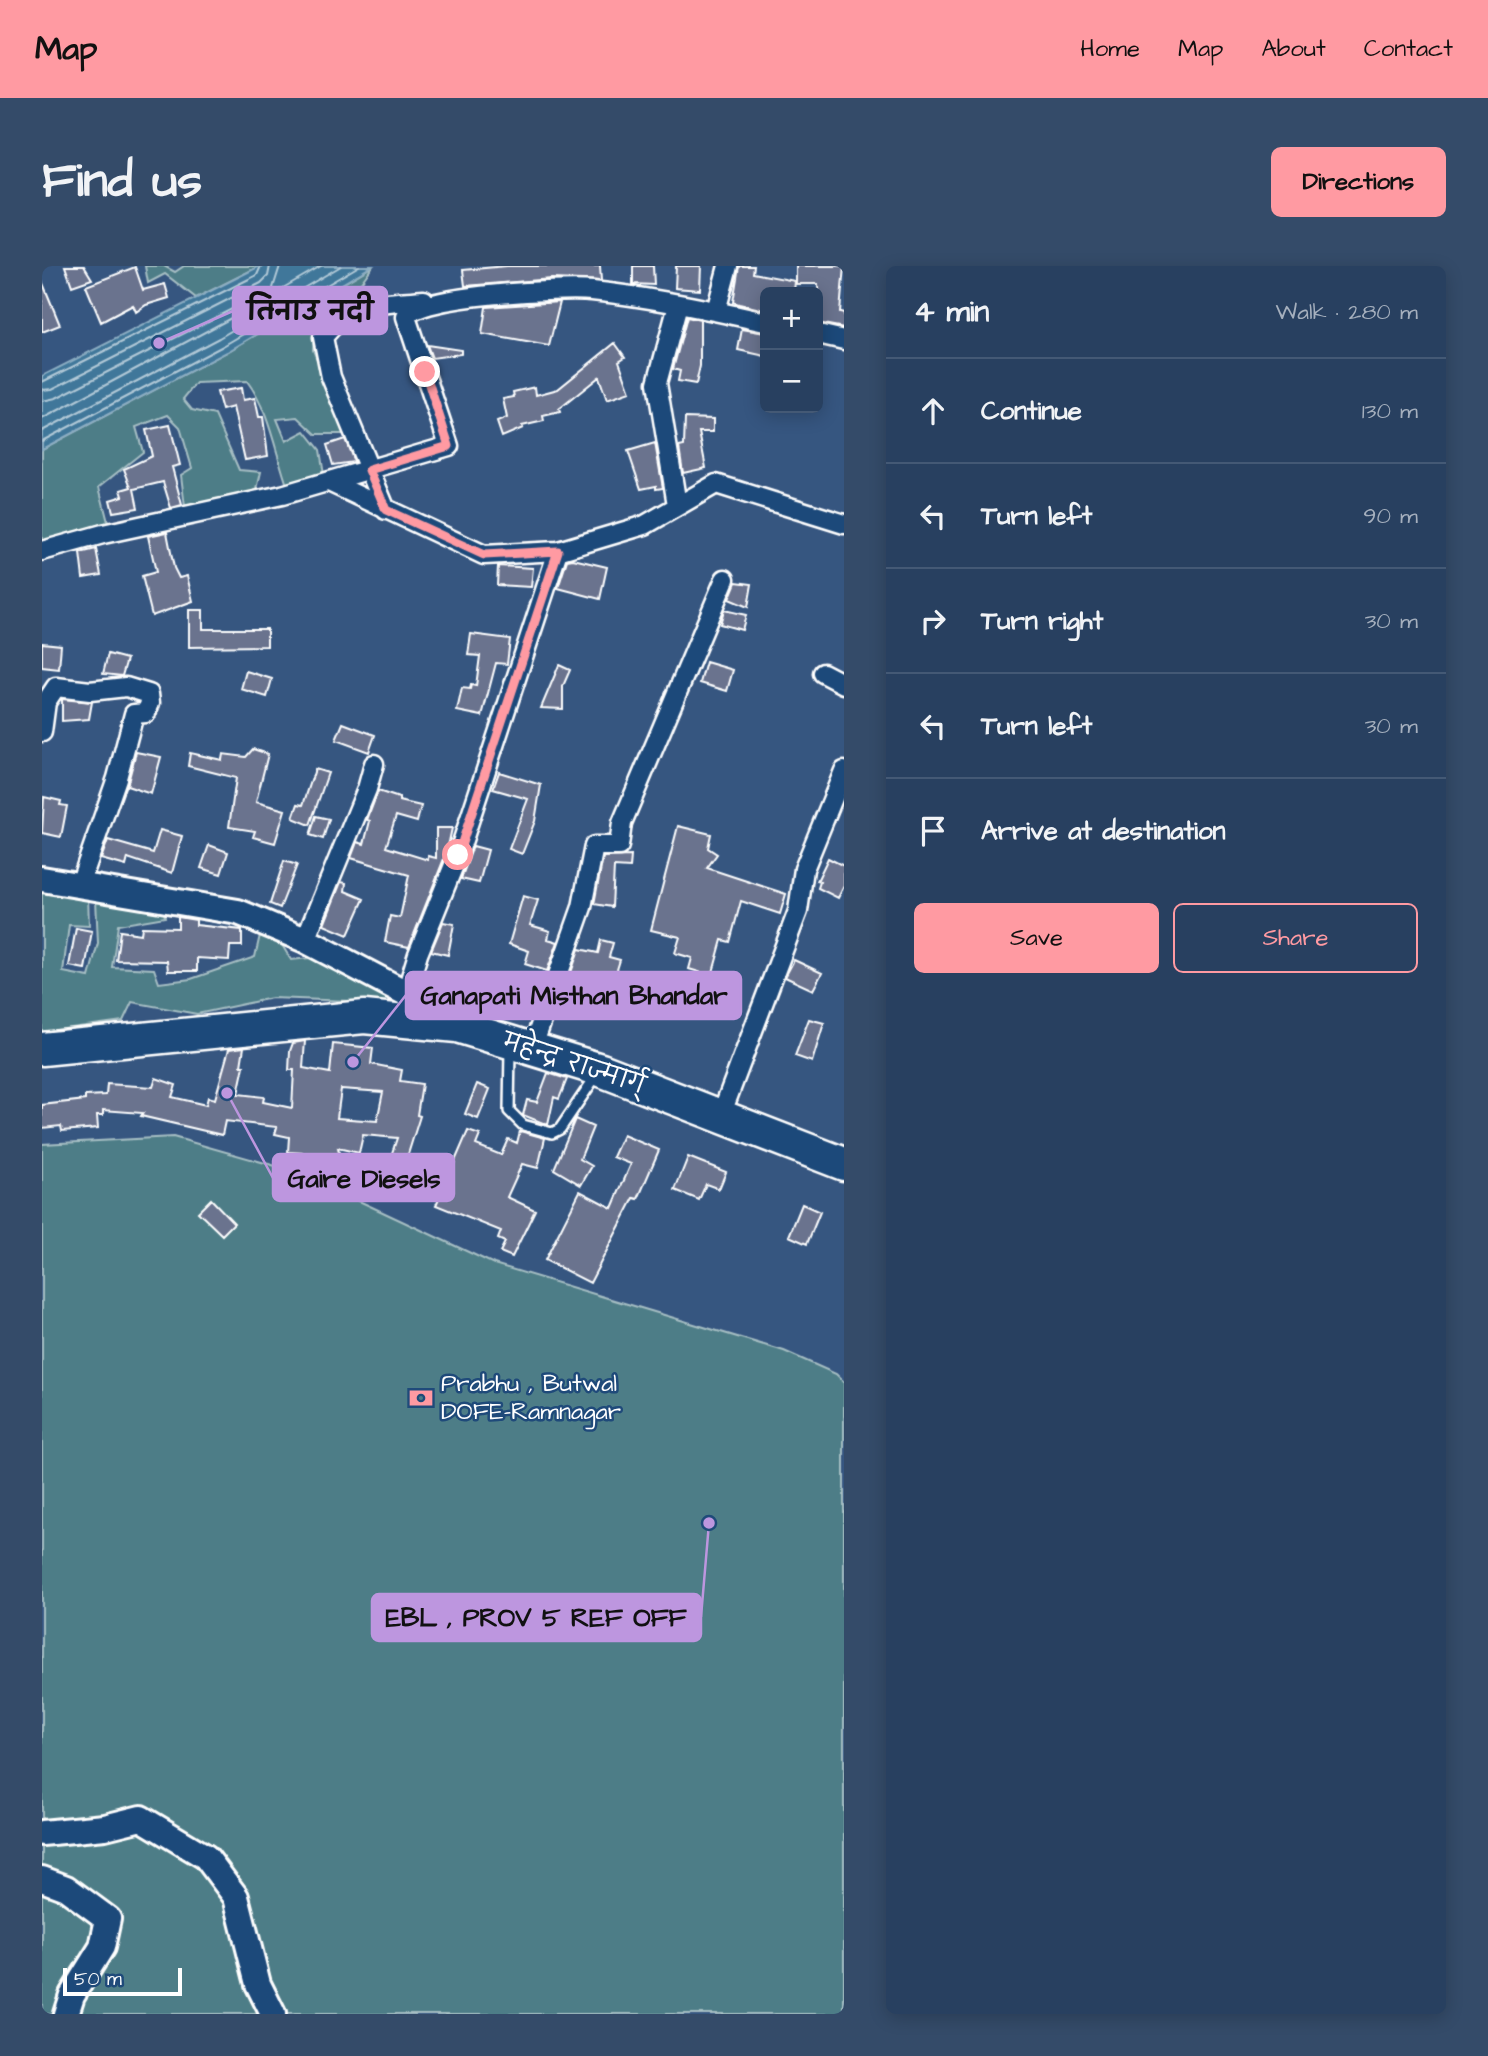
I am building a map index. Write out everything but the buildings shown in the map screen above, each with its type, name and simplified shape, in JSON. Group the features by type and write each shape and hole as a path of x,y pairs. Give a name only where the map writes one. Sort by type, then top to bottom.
{"highway":[{"name":"महेन्द्र राज्मार्ग्","path":"42,1049 364,1017 457,1026 601,1070 844,1164"}],"street":[{"path":"716,311 728,266"},
{"path":"386,510 331,377 323,337 338,318 370,305 459,297 590,291 716,311 760,321"},
{"path":"42,551 329,482 449,446 406,317 413,308 459,297"},
{"path":"677,505 657,383 678,305"},
{"path":"823,335 844,340"},
{"path":"329,482 484,555 558,551 645,526 716,484 844,524"},
{"path":"406,993 418,954 458,855 558,551"},
{"path":"521,1046 582,907 594,846 619,846 622,823 725,579"},
{"path":"823,673 844,684"},
{"path":"42,732 46,702 56,687 90,691 126,687 149,694 150,703 146,713 134,714 117,778 79,887"},
{"path":"304,940 367,789 374,764"},
{"path":"721,1115 798,911 804,869 844,771"},
{"path":"42,878 79,887 238,912 304,940 406,993 457,1026"},
{"path":"42,1833 105,1827 141,1818 206,1857 236,1897 258,1984 273,2014"},
{"path":"42,1880 66,1888 108,1919 102,1947 72,1995 66,2014"}],"lane":[{"path":"521,1046 509,1111 523,1125 552,1133 560,1129 601,1070"}],"green space":[{"path":"145,266 164,266 175,272 184,266 260,266 196,298 165,274 148,283"},
{"path":"373,266 349,299 315,319 313,350 349,434 316,434 298,417 277,419 286,441 305,431 320,450 324,475 288,488 267,419 247,381 196,383 183,399 192,410 215,415 239,470 261,472 256,494 185,507 181,475 192,468 180,427 168,415 136,427 143,452 99,487 108,522 42,542 42,449 227,352"},
{"path":"42,888 88,895 89,926 69,925 63,972 89,977 98,943 96,899 163,905 165,917 118,925 112,967 154,969 159,983 191,979 255,957 260,935 276,935 291,960 320,957 401,1003 272,998 197,1014 132,1002 123,1021 42,1032"},
{"path":"173,1137 297,1172 494,1264 784,1351 836,1374 844,1382 844,2014 42,2014 42,1144"}],"water":[{"path":"260,266 372,266 227,352 42,449 42,376"}],"place":[{"name":"तिनाउ नदी","path":"159,343"},
{"name":"Ganapati Misthan Bhandar","path":"353,1062"},
{"name":"Gaire Diesels","path":"227,1093"},
{"name":"Prabhu , Butwal DOFE-Ramnagar","path":"421,1398"},
{"name":"EBL , PROV 5 REF OFF","path":"709,1523"}],"route":[{"path":"425,372 449,446 369,470 386,510 484,555 558,551 458,855"}]}
